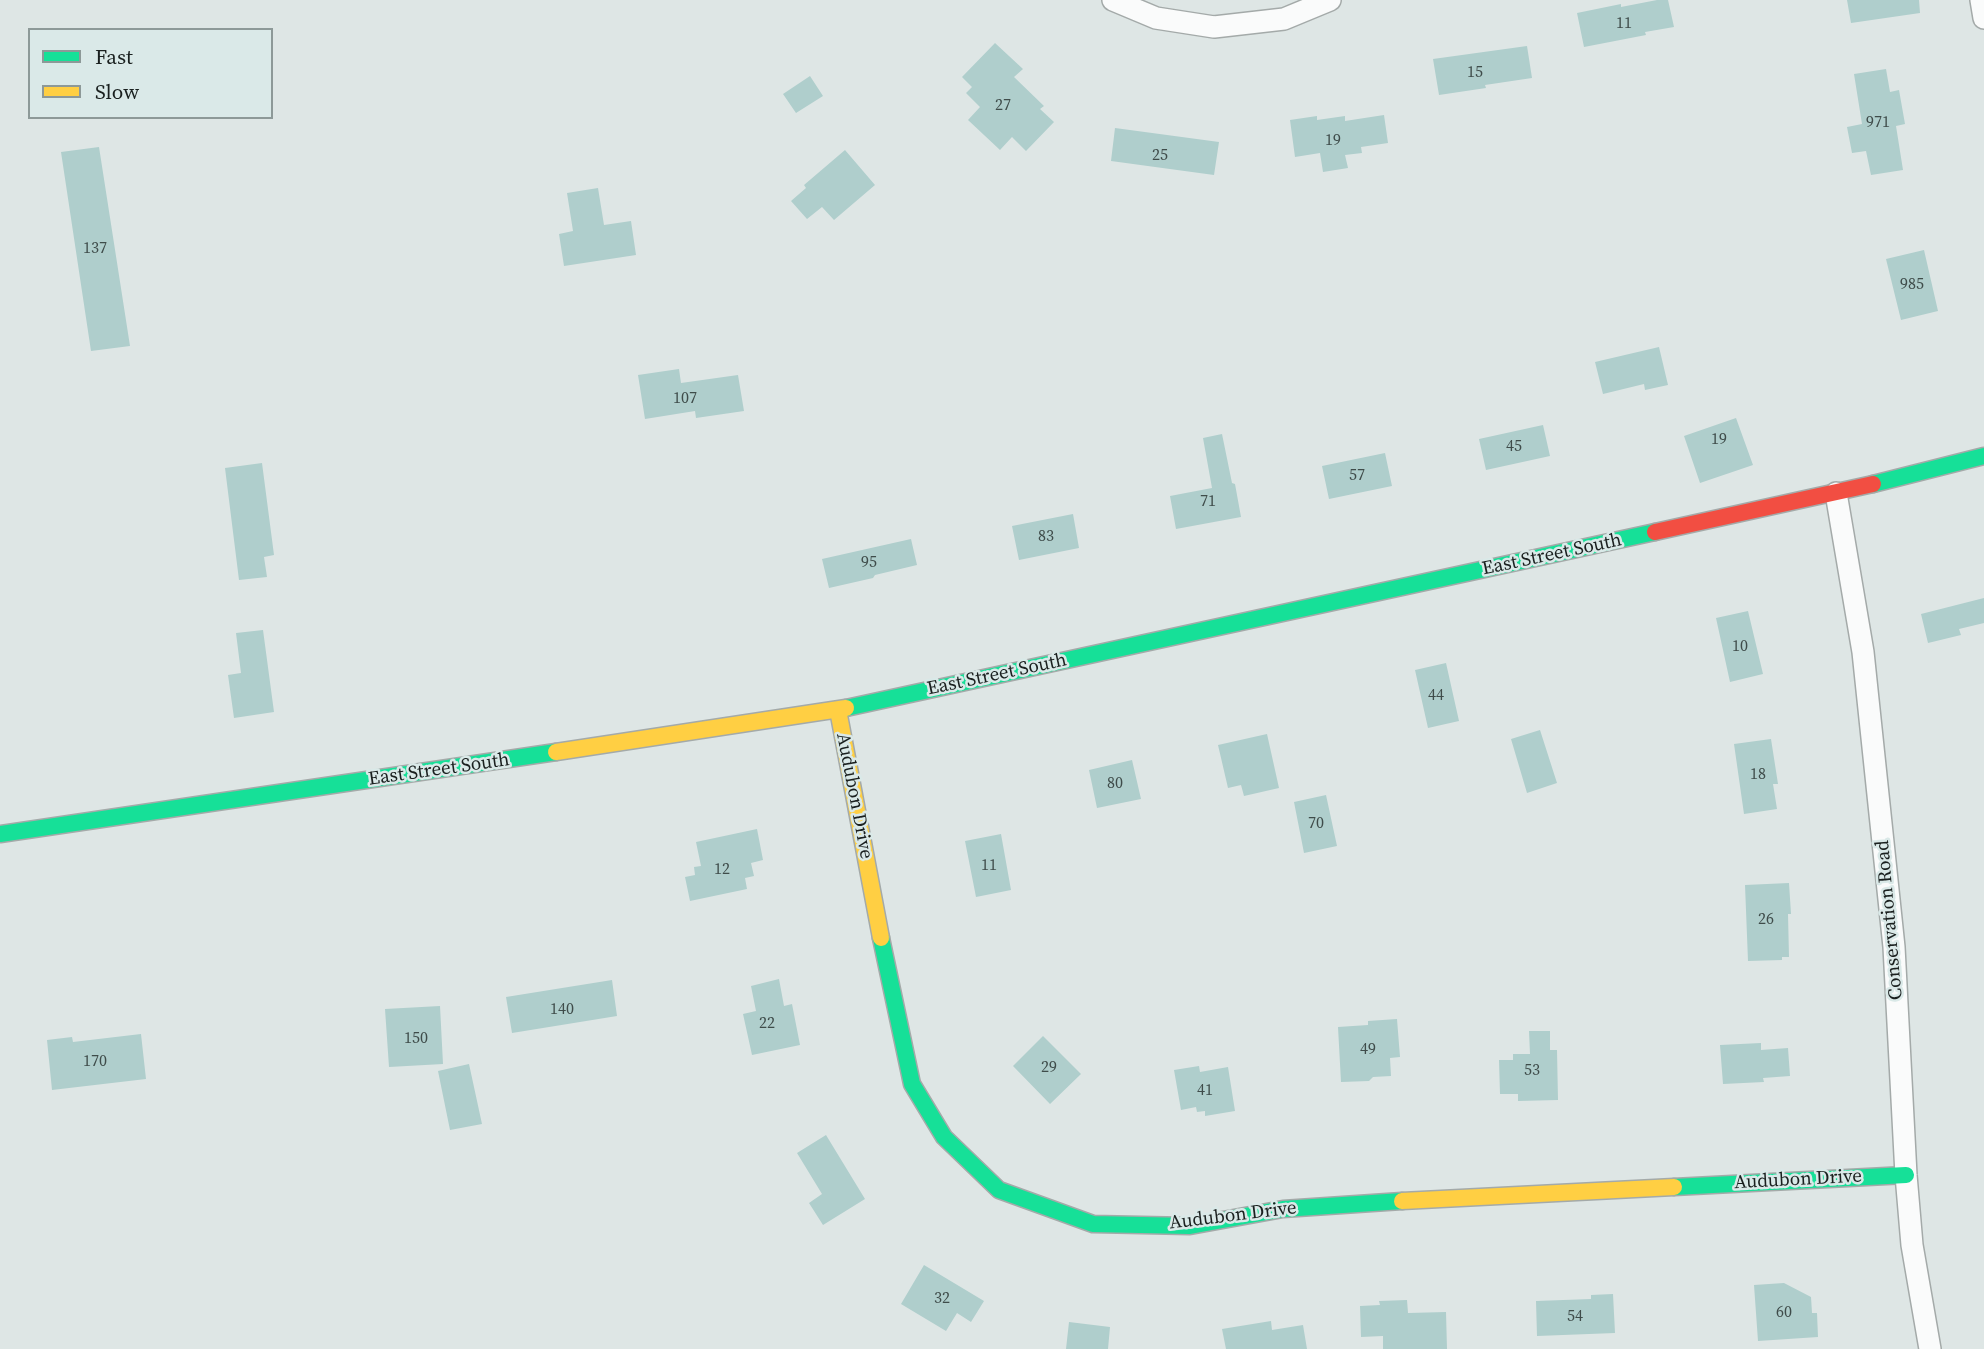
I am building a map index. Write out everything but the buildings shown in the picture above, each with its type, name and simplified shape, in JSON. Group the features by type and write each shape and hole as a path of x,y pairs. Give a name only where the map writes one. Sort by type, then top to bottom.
{"main road":[{"name":"East Street South","path":"0,834 838,710 1836,493 1984,456"},
{"name":"Audubon Drive","path":"838,710 888,975 912,1084 944,1137 999,1190 1093,1224 1190,1226 1283,1209 1906,1175"}],"street":[{"path":"1113,0 1156,18 1214,27 1284,19 1330,0"},
{"path":"1981,0 1984,18"},
{"name":"Conservation Road","path":"1836,493 1863,652 1894,947 1906,1175 1913,1245 1930,1349"}],"traffic: fast":[{"path":"1873,484 1984,456"},
{"path":"846,708 1655,532"},
{"path":"0,834 556,752"},
{"path":"881,938 912,1084 944,1137 999,1190 1093,1224 1190,1226 1283,1209 1402,1201"},
{"path":"1674,1187 1906,1175"}],"traffic: slow":[{"path":"556,752 846,708"},
{"path":"838,710 881,938"},
{"path":"1402,1201 1674,1187"}],"traffic: jam":[{"path":"1655,532 1873,484"}]}
